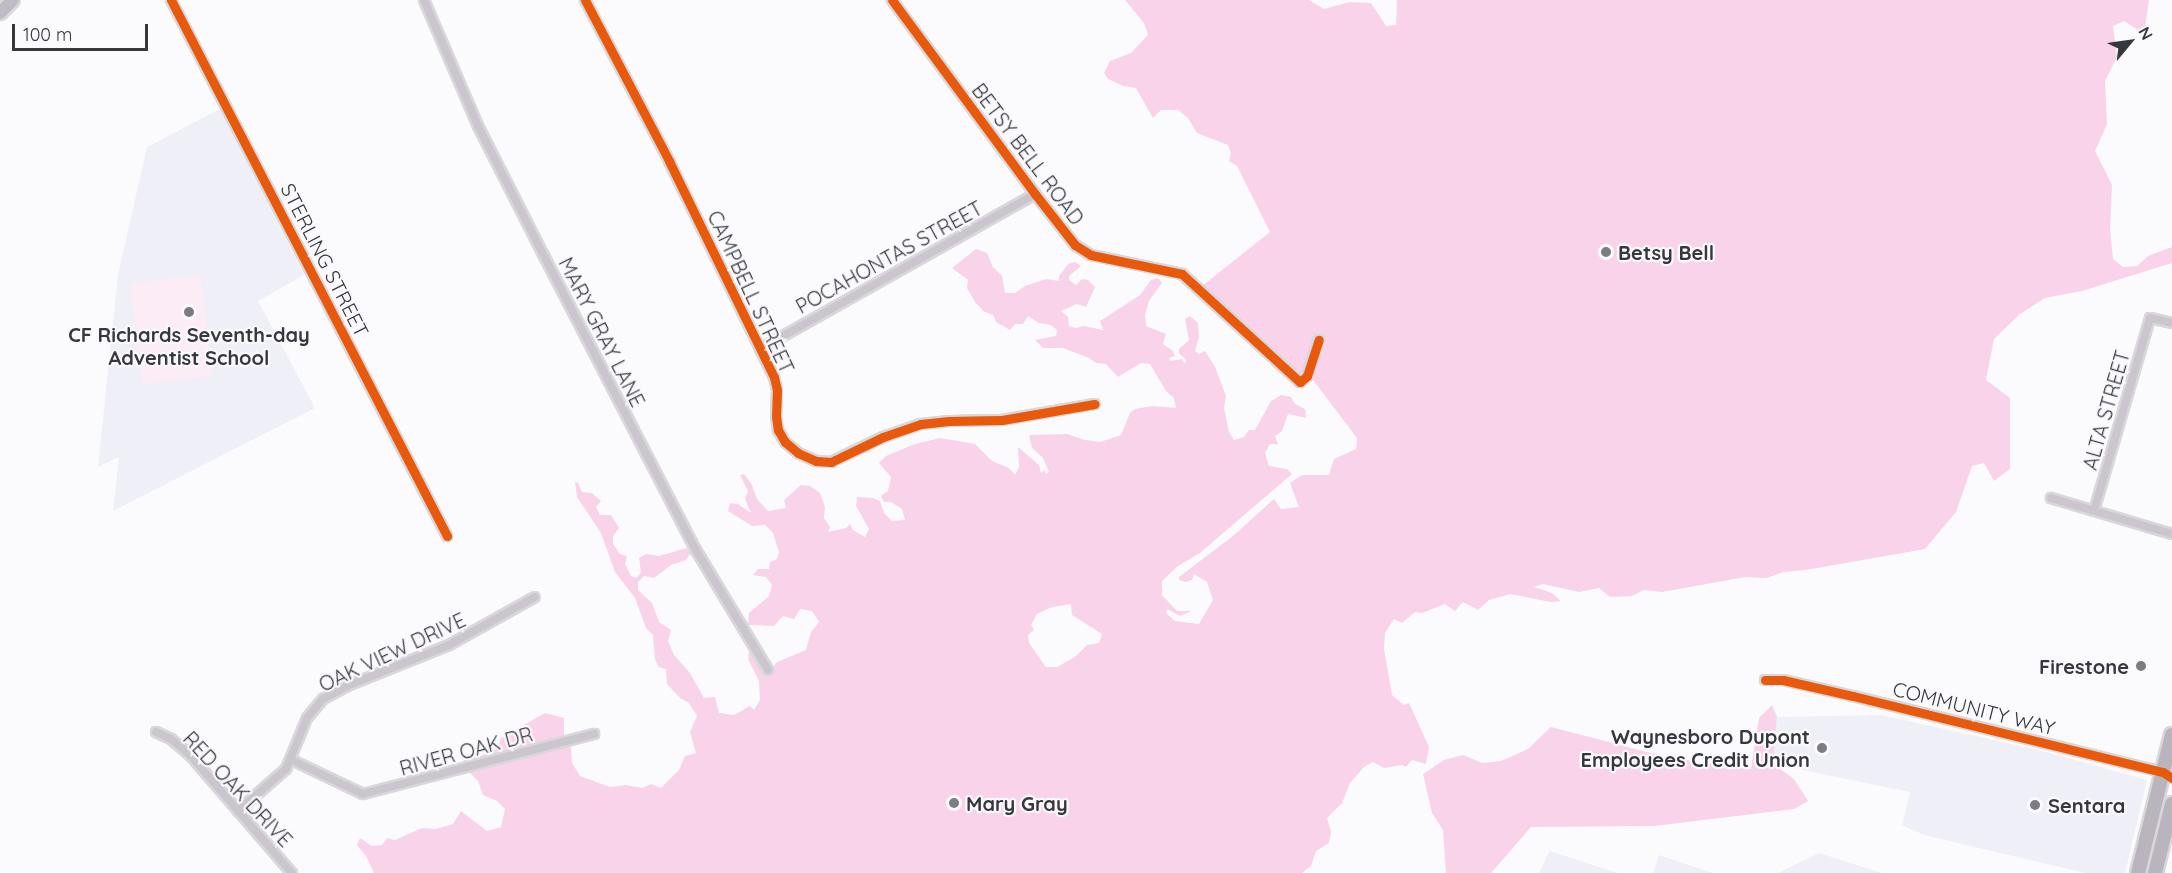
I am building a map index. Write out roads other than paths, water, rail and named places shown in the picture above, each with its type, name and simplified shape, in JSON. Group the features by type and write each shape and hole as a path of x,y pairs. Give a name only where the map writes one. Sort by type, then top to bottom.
{"main road":[{"path":"2138,873 2167,775 2172,735"},
{"path":"2155,873 2172,804"}],"street":[{"path":"0,13 13,0"},
{"name":"STERLING STREET","path":"171,0 447,536"},
{"name":"MARY GRAY LANE","path":"424,0 478,126 549,266 701,559 768,670"},
{"name":"CAMPBELL STREET","path":"585,0 669,161 760,349 776,384 776,416 781,436 798,453 816,461 831,462 883,437 921,424 1002,420 1095,405"},
{"name":"BETSY BELL ROAD","path":"892,0 1069,239 1091,255 1182,274 1296,380 1301,381 1307,376 1318,340"},
{"name":"POCAHONTAS STREET","path":"760,349 1035,194"},
{"name":"ALTA STREET","path":"2094,511 2151,318 2172,323"},
{"path":"2051,498 2172,534"},
{"name":"OAK VIEW DRIVE","path":"238,811 279,777 292,760 307,718 323,699 347,686 449,645 535,597"},
{"name":"COMMUNITY WAY","path":"1765,680 1783,680 1853,696 2167,775"},
{"name":"RED OAK DRIVE","path":"156,732 190,755 292,873"},
{"name":"RIVER OAK DR","path":"292,760 363,794 594,734"}],"place":[{"name":"Betsy Bell","path":"1606,252"},
{"name":"CF Richards Seventh-day Adventist School","path":"189,312"},
{"name":"Firestone","path":"2141,666"},
{"name":"Waynesboro Dupont Employees Credit Union","path":"1822,748"},
{"name":"Mary Gray","path":"954,803"},
{"name":"Sentara","path":"2035,805"}]}
